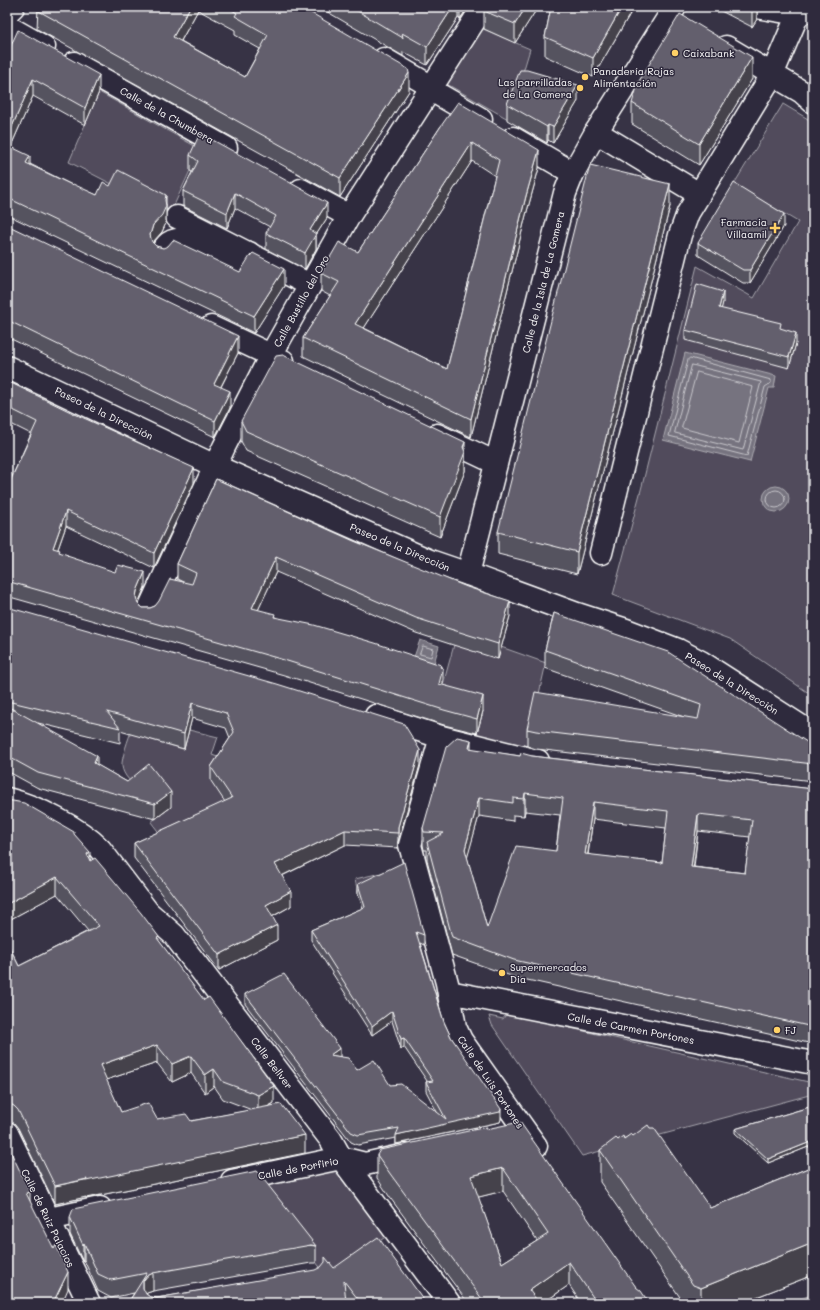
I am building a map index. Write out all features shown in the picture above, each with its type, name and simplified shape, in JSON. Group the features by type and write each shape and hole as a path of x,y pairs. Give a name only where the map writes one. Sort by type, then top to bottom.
{"street":[{"path":"7,13 13,7"},
{"name":"Calle Bustillo del Oro","path":"148,611 215,466 271,355 349,216 483,7"},
{"path":"601,553 680,235 688,213 772,75 803,10 762,8"},
{"name":"Calle de la Isla de La Gomera","path":"468,574 565,193 573,173 596,132 673,12"},
{"name":"Calle de la Chumbera","path":"7,26 246,159"},
{"path":"712,38 809,97"},
{"path":"370,51 432,87 438,94 573,173"},
{"path":"596,132 699,194"},
{"path":"281,179 349,216"},
{"path":"177,217 310,285"},
{"path":"162,252 165,246 180,238 187,240 232,264 238,265 245,260 244,251"},
{"path":"191,317 300,369"},
{"name":"Paseo de la Dirección","path":"7,367 215,466 430,561 626,630 678,650 701,662 813,734"},
{"path":"420,426 496,462"},
{"path":"355,710 442,737 534,761 557,763"},
{"name":"Calle de Luis Portones","path":"442,737 410,845 450,992 455,1027 461,1040 546,1162"},
{"name":"Calle Bellver","path":"7,799 30,806 83,835 100,849 148,912 174,935 331,1140 341,1158 448,1303"},
{"name":"Calle de Carmen Portones","path":"450,992 813,1063"},
{"path":"501,1134 524,1129"},
{"name":"Calle de Ruiz Palacios","path":"7,1133 89,1303"},
{"name":"Calle de Porfirio","path":"210,1186 341,1158 365,1164 425,1151"},
{"path":"48,1219 116,1205"}],"shaded area":[{"path":"481,28 530,49 508,119 445,83"},
{"path":"99,92 200,149 170,214 69,162"},
{"path":"783,104 813,122 813,696 730,639 613,595 697,266 754,298 798,222 734,184"},
{"path":"454,645 501,647 546,663 526,751 476,737 483,711 439,699"},
{"path":"132,729 149,739 183,749 189,730 218,737 212,755 226,760 232,813 167,843 151,822 171,807 134,785 124,773 122,766 123,758"},
{"path":"394,870 358,894 355,879"},
{"path":"504,1013 813,1083 813,1094 582,1156 492,1025 489,1016 503,1019 505,1016"},
{"path":"334,1170 344,1174 390,1234 327,1276 257,1188"},
{"path":"813,1294 813,1303 791,1303"}],"water":[{"path":"685,353 776,376 774,388 769,388 750,462 663,440"},
{"path":"776,486 785,490 789,499 785,508 776,512 767,508 763,499 767,490"},
{"path":"420,640 439,646 434,663 414,657"}],"building":[{"path":"38,7 190,7 173,37 245,77 268,35 235,16 237,13 227,7 301,7 408,69 409,73 340,178 37,10"},
{"path":"351,7 453,7 427,47 402,33 403,38"},
{"path":"486,7 526,7 515,24 484,11"},
{"path":"551,7 622,7 593,58 545,37"},
{"path":"680,14 752,57 699,144 632,103 639,81"},
{"path":"18,30 99,75 85,108 33,79 7,138 7,54"},
{"path":"520,70 527,70 578,85 553,127 548,125 547,127 507,104"},
{"path":"458,102 539,150 526,196 471,419 303,338 339,282 321,273 339,242 358,252","holes":["472,143 499,160 447,369 355,324"]},
{"path":"200,133 327,203 310,230 316,234 305,253 266,233 276,216 235,193 227,213 183,191 198,161 190,155"},
{"path":"7,145 30,156 26,163 97,195 103,182 110,186 118,170 166,195 166,206 162,215 153,225 150,235 152,242 156,246 163,248 168,246 173,240 240,272 253,253 284,269 254,316 12,200 7,199"},
{"path":"590,165 670,184 577,552 498,532"},
{"path":"734,183 784,214 750,270 743,270 698,243"},
{"path":"7,225 238,336 214,384 230,391 215,421 7,320"},
{"path":"697,284 723,292 719,308 781,323 780,328 796,333 789,357 685,330"},
{"path":"283,355 465,442 463,447 465,452 440,517 246,431 241,421 276,356"},
{"path":"7,381 75,414 194,468 154,553 66,511 53,548 60,550 59,552 68,555 67,556 115,572 118,565 145,572 136,597 138,604 143,608 155,606 170,579 192,584 196,573 177,564 216,479 354,541 467,587 510,601 498,644 416,618 276,557 252,608 275,614 274,617 314,625 441,665 440,667 443,668 439,684 483,696 477,719 284,660 7,582 7,488 37,422 9,408 7,412"},
{"path":"7,607 277,684 404,724 420,750 398,827 398,833 345,830 275,864 291,891 266,905 277,925 219,955 134,843 232,798 211,767 234,732 226,713 192,703 184,734 107,712 120,728 7,701"},
{"path":"554,613 668,652 813,746 813,764 527,729 535,692 698,719 701,705 545,650"},
{"path":"7,706 97,756 94,763 127,782 149,764 171,792 155,804 38,773 7,756"},
{"path":"457,737 471,740 469,748 520,756 521,753 532,756 813,789 813,856 810,880 813,880 813,1027 514,960 452,937 427,842 444,833 424,832 423,828 446,747","holes":["525,793 563,798 556,851 516,846 487,928 465,849 479,798 513,803 513,798 524,799","593,802 668,811 662,863 585,854","698,814 752,820 745,873 691,867"]},
{"path":"7,800 24,803 74,832 74,834 90,852 87,854 90,861 95,858 141,913 159,937 157,938 204,1000 209,997 274,1086 258,1095 223,1082 214,1069 205,1075 191,1056 172,1064 157,1045 100,1065 121,1112 148,1103 157,1119 186,1114 191,1121 281,1104 305,1135 86,1181 87,1179 55,1186 18,1110 14,1106 8,1103 7,1104 7,942 19,966 99,926 57,877 7,904"},
{"path":"404,862 424,935 416,932 444,1022 451,1037 501,1109 500,1112 396,1135 399,1128 358,1135 351,1132 245,994 284,974 340,1048 330,1055 348,1058 357,1070 374,1060 390,1085 401,1084 446,1119 426,1082 433,1081 404,1038 401,1039 392,1011 372,1026 311,930 365,907 358,884"},
{"path":"813,1106 813,1141 768,1159 735,1129"},
{"path":"520,1122 636,1287 641,1291 649,1303 597,1303 569,1262 529,1290 539,1303 485,1303 377,1155 380,1150 487,1127 486,1129","holes":["503,1168 548,1234 502,1263 471,1176"]},
{"path":"648,1125 650,1128 654,1128 710,1208 813,1166 813,1243 701,1288 693,1285 600,1150 616,1138 618,1140 623,1136 624,1139 631,1134 633,1136"},
{"path":"7,1144 30,1192 26,1193 54,1249 56,1245 68,1272 53,1303 7,1303"},
{"path":"257,1171 316,1246 311,1245 153,1273 147,1276 143,1281 143,1288 146,1294 150,1297 157,1298 315,1270 321,1267 325,1262 325,1257 334,1268 378,1237 426,1303 361,1303 344,1281 346,1303 128,1303 147,1273 111,1280 98,1274 70,1217 73,1209"}],"place":[{"name":"Caixabank","path":"675,53"},
{"name":"Panadería Rojas Alimentación","path":"585,77"},
{"name":"Las parrilladas de La Gomera","path":"580,88"},
{"name":"Farmacia Villaamil","path":"775,228"},
{"name":"Supermercados Dia","path":"502,973"},
{"name":"FJ","path":"777,1030"}]}
